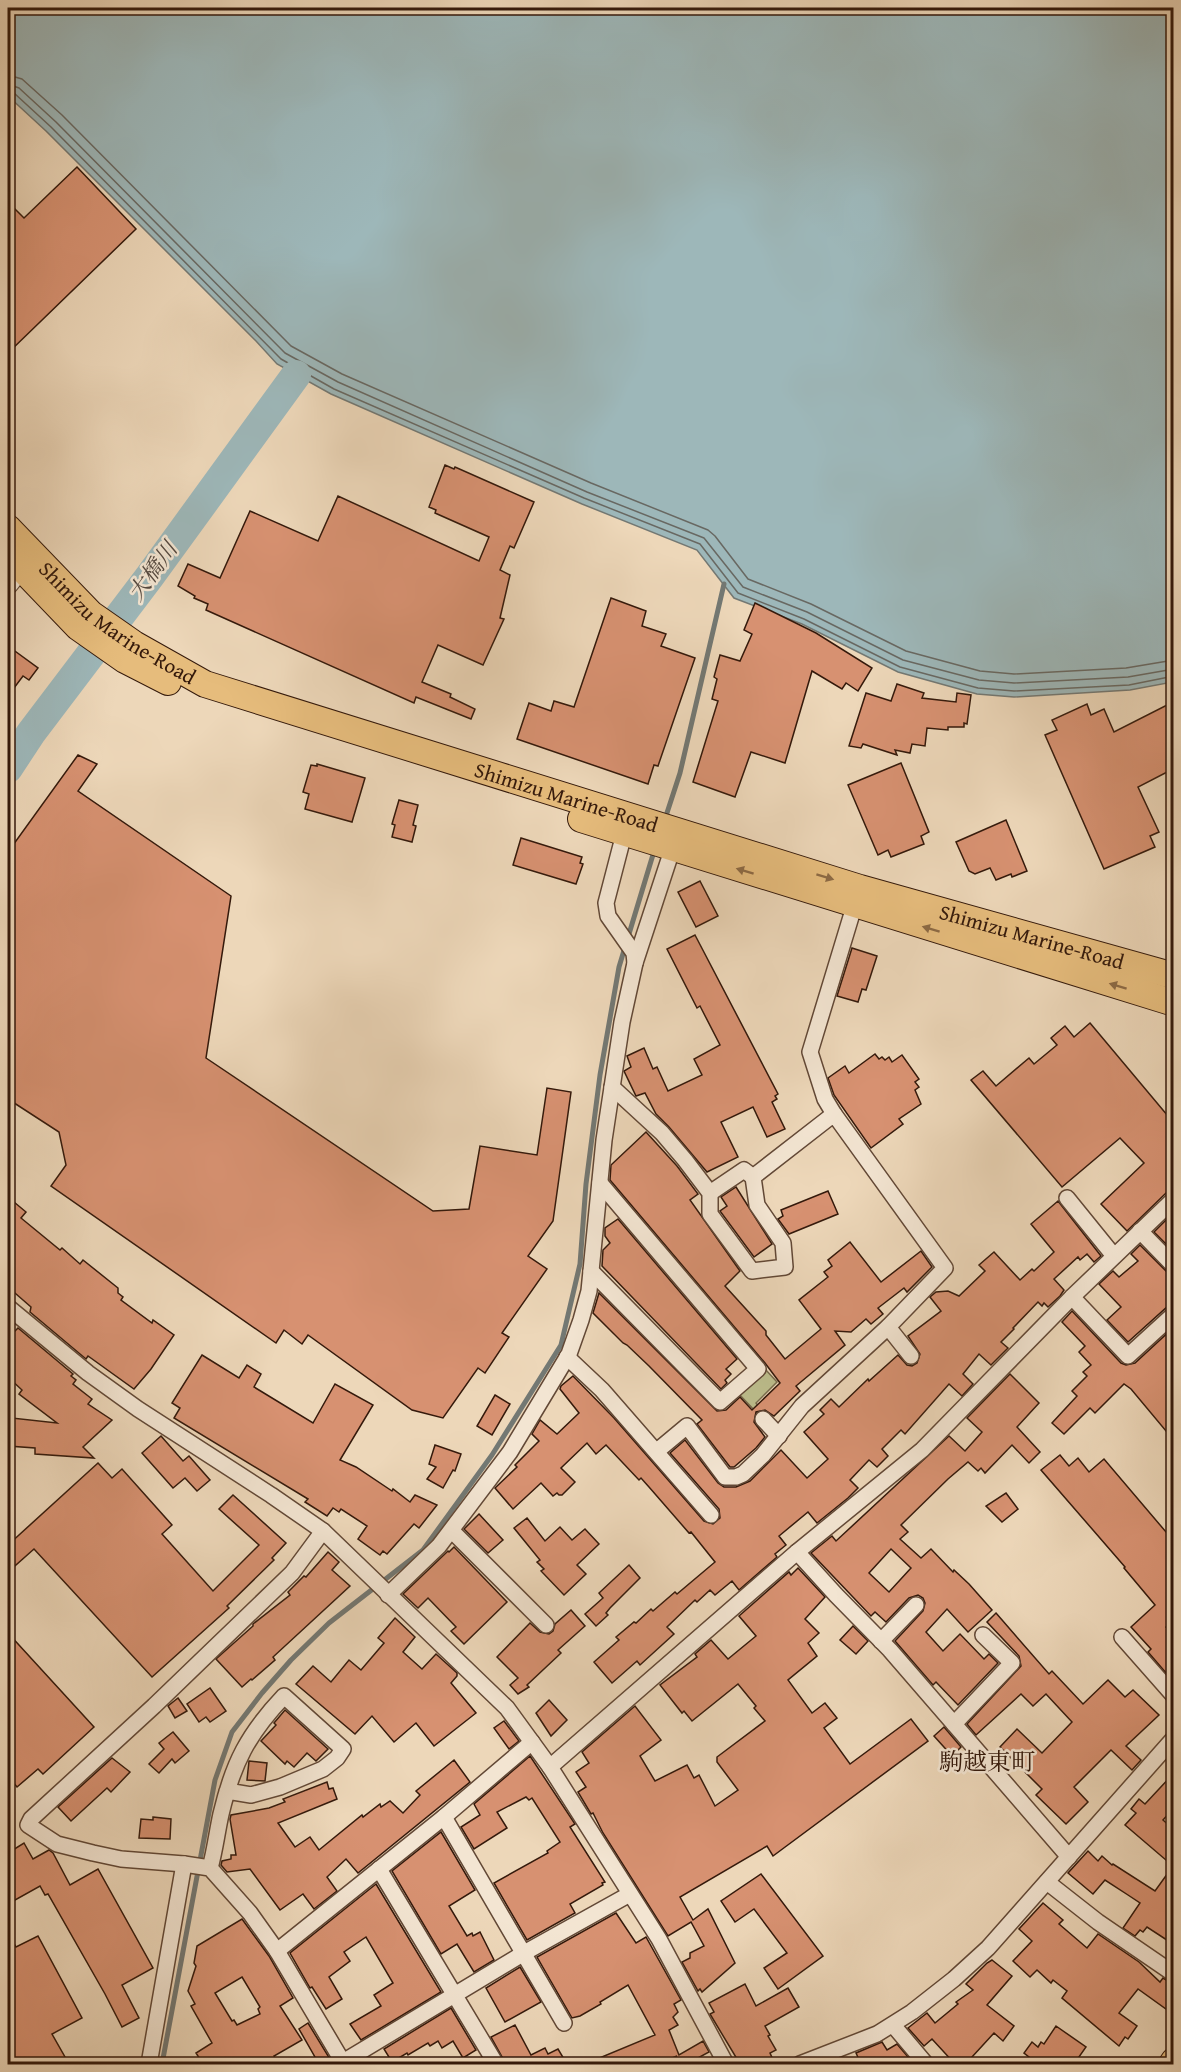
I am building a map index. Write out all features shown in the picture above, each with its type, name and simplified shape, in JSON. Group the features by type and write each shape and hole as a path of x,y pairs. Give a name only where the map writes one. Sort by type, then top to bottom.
{"highway":[{"name":"Shimizu Marine-Road","path":"8,528 17,565 84,620 130,652 205,684 1173,1003"},
{"name":"Shimizu Marine-Road","path":"857,897 1173,976"}],"street":[{"path":"635,958 624,937 608,916 606,903 654,833"},
{"path":"385,1592 439,1546 510,1452 567,1357 581,1320 589,1291 612,1087 654,833"},
{"path":"657,1451 687,1426 725,1477 736,1477 743,1474 763,1455 802,1406 888,1327 945,1268 834,1114 825,1099 810,1052 857,897"},
{"path":"612,1087 663,1133 710,1193 710,1214 752,1271 784,1268 783,1243 757,1205 753,1178 744,1170 710,1193"},
{"path":"753,1178 834,1114"},
{"path":"591,1271 720,1402 758,1369 600,1183"},
{"path":"1067,1198 1114,1256"},
{"path":"550,1767 797,1552 922,1450 1072,1296 1173,1198"},
{"path":"1140,1231 1173,1266"},
{"path":"1072,1296 1128,1356 1173,1314"},
{"path":"8,1307 88,1373 138,1409 323,1531 507,1708 550,1767 658,1939 726,2064"},
{"path":"888,1327 911,1356"},
{"path":"567,1357 602,1390 711,1515"},
{"path":"763,1419 779,1436"},
{"path":"452,1530 546,1625"},
{"path":"323,1531 292,1573 154,1706 31,1819 28,1826 57,1844 93,1853 121,1859 184,1864 210,1869 250,1913 277,1951 344,2063 524,1953 630,1894"},
{"path":"797,1552 881,1641 1069,1857"},
{"path":"881,1641 916,1605"},
{"path":"954,1724 1012,1664 983,1635"},
{"path":"1122,1637 1173,1696"},
{"path":"210,1869 226,1791 238,1758 248,1739 284,1696 343,1749 337,1758 323,1769 280,1787 250,1795 226,1791"},
{"path":"800,2064 877,2034 893,2025 954,1979 988,1947 1173,1738"},
{"path":"277,1951 532,1742"},
{"path":"444,1816 564,2023"},
{"path":"149,2064 184,1864"},
{"path":"379,1869 496,2064"},
{"path":"1047,1882 1098,1922 1173,1974"},
{"path":"893,2025 926,2064"}],"green space":[{"path":"765,1369 777,1382 756,1403 762,1411 758,1414 737,1392"}],"water":[{"path":"8,8 1173,8 1173,682 1130,690 1014,697 977,694 898,672 802,624 734,598 697,550 582,504 331,394 277,364 46,131 8,96"}],"building":[{"path":"77,167 136,229 8,353 8,216 15,209 24,218"},
{"path":"445,465 454,469 455,467 534,502 514,548 510,546 500,570 510,575 500,618 504,619 483,665 438,645 422,682 451,694 450,697 475,709 471,719 416,697 414,703 206,610 208,604 194,598 195,596 178,586 188,564 220,578 250,511 318,541 338,496 479,561 489,537 435,513 436,510 429,507"},
{"path":"611,598 646,611 642,626 666,634 661,646 695,658 658,766 654,765 648,784 517,739 529,703 551,711 554,701 574,707"},
{"path":"755,603 816,633 872,668 858,691 846,683 842,689 812,671 785,763 751,752 735,797 693,782 718,701 712,699 717,679 714,677 720,655 740,661 752,634 744,630"},
{"path":"8,646 38,668 29,680 23,676 8,696"},
{"path":"897,684 924,693 922,698 956,702 957,693 971,695 967,724 964,723 964,727 948,727 948,730 927,728 925,746 912,744 910,753 895,750 897,755 863,744 861,748 849,746 866,693 891,701"},
{"path":"1173,702 1173,769 1138,787 1159,832 1150,836 1155,847 1104,869 1045,735 1057,730 1052,720 1087,704 1091,715 1104,709 1114,732"},
{"path":"78,755 97,764 78,791 231,896 206,1058 433,1211 469,1209 480,1146 537,1155 547,1088 571,1092 553,1221 528,1256 547,1269 502,1333 509,1337 485,1373 478,1368 443,1418 412,1410 308,1335 302,1344 284,1330 276,1343 51,1186 66,1165 59,1132 8,1099 8,1087 13,1079 8,1075 8,852"},
{"path":"901,763 929,832 921,836 924,844 891,857 888,850 878,855 848,785"},
{"path":"317,764 365,778 352,822 305,809 309,794 303,792 311,765 317,766"},
{"path":"399,800 418,805 412,842 392,837 395,825 392,824"},
{"path":"1006,820 1027,871 996,880 990,868 975,874 969,871 956,842"},
{"path":"521,838 582,857 580,863 583,864 576,884 513,865"},
{"path":"700,881 718,916 696,927 678,892"},
{"path":"695,935 778,1094 775,1096 777,1099 772,1102 785,1129 767,1137 753,1107 721,1122 738,1157 707,1172 656,1114 645,1093 636,1096 624,1071 631,1067 627,1056 644,1048 653,1069 657,1067 668,1091 702,1075 694,1059 720,1045 700,1006 697,1008 667,949"},
{"path":"852,948 877,956 866,990 862,989 858,1002 837,996"},
{"path":"1090,1023 1173,1122 1173,1189 1167,1192 1127,1231 1101,1204 1144,1163 1120,1138 1062,1187 971,1080 983,1071 996,1086 1029,1058 1034,1064 1057,1045 1051,1038 1065,1026 1074,1037"},
{"path":"875,1054 879,1059 882,1057 885,1060 889,1057 892,1062 902,1055 919,1079 915,1082 919,1087 915,1090 921,1104 899,1119 903,1124 871,1148 834,1095 828,1078 845,1066 849,1073"},
{"path":"646,1132 677,1166 698,1194 690,1200 740,1271 725,1286 766,1331 766,1335 785,1359 821,1329 799,1300 828,1277 824,1272 832,1266 828,1260 850,1242 881,1282 921,1251 932,1267 907,1292 904,1288 878,1308 883,1314 871,1324 866,1319 851,1332 835,1331 845,1345 796,1386 800,1391 774,1416 765,1410 756,1412 754,1422 765,1437 734,1467 730,1467 697,1424 702,1420 593,1313 599,1293 717,1411 726,1410 740,1397 752,1410 780,1383 610,1180 611,1165"},
{"path":"736,1187 772,1244 754,1257 720,1211 727,1206 721,1197"},
{"path":"828,1191 838,1214 789,1234 778,1219 783,1216 781,1210"},
{"path":"8,1197 26,1212 21,1218 60,1250 62,1248 80,1264 83,1260 118,1288 118,1293 123,1297 121,1300 152,1323 153,1320 174,1335 134,1389 88,1356 86,1359 30,1312 31,1307 8,1287"},
{"path":"1058,1201 1101,1256 1094,1262 1087,1254 1080,1260 1078,1257 1054,1279 1064,1290 1060,1296 1048,1307 1038,1302 1001,1342 1008,1348 991,1365 979,1354 963,1374 973,1384 962,1396 949,1384 905,1434 901,1430 882,1449 888,1456 877,1467 869,1460 850,1480 858,1488 848,1498 817,1523 808,1512 779,1536 786,1545 775,1554 777,1557 739,1590 732,1581 715,1595 710,1590 697,1602 695,1600 667,1627 674,1634 640,1665 637,1661 612,1683 594,1662 619,1640 616,1637 634,1622 636,1623 651,1609 653,1611 675,1592 677,1594 715,1562 691,1532 689,1533 641,1478 639,1480 606,1445 596,1454 587,1443 561,1468 575,1482 562,1495 557,1493 553,1496 541,1483 513,1509 495,1488 539,1441 532,1434 540,1420 557,1434 579,1413 560,1389 561,1386 573,1376 614,1418 704,1521 713,1524 720,1518 719,1509 670,1453 685,1440 718,1483 724,1487 736,1487 750,1481 781,1450 807,1478 828,1459 804,1432 824,1414 820,1410 831,1399 839,1407 868,1379 869,1381 898,1355 907,1365 912,1366 917,1363 920,1354 908,1336 941,1311 930,1297 936,1292 948,1291 959,1296 985,1271 979,1265 994,1252 1020,1280 1032,1269 1034,1271 1054,1252 1031,1224"},
{"path":"1172,1214 1173,1248 1172,1250 1154,1232"},
{"path":"618,1219 737,1359 726,1369 731,1374 721,1389 602,1266 603,1250 610,1243 605,1236 605,1228"},
{"path":"1140,1245 1173,1278 1173,1304 1128,1342 1107,1320 1121,1307 1099,1284 1113,1271 1119,1277 1138,1261 1131,1254"},
{"path":"1072,1311 1121,1363 1126,1365 1135,1363 1173,1328 1173,1424 1166,1431 1131,1389 1124,1384 1095,1413 1090,1408 1064,1434 1052,1423 1077,1396 1072,1391 1087,1376 1083,1372 1091,1365 1079,1352 1085,1346 1062,1322"},
{"path":"8,1325 15,1331 18,1328 73,1374 71,1376 76,1380 73,1384 92,1399 88,1404 112,1420 83,1447 94,1458 35,1454 35,1448 8,1446 12,1418 57,1423 19,1394 22,1390 8,1377"},
{"path":"202,1355 239,1378 247,1365 261,1374 254,1387 313,1423 335,1384 373,1405 340,1460 356,1467 392,1491 393,1489 410,1502 415,1495 437,1505 419,1528 414,1524 387,1554 383,1551 380,1555 358,1539 367,1526 341,1509 339,1512 333,1508 327,1516 305,1502 308,1499 174,1418 180,1408 172,1403"},
{"path":"1010,1374 1039,1403 1017,1427 1040,1452 1029,1463 1012,1445 985,1473 981,1468 978,1471 968,1462 901,1525 908,1532 900,1539 921,1558 931,1549 953,1572 954,1570 969,1584 992,1610 968,1632 947,1609 926,1632 943,1651 960,1634 984,1659 989,1654 998,1663 958,1705 936,1682 933,1685 895,1641 923,1611 925,1603 923,1598 918,1595 909,1598 886,1622 875,1612 871,1616 811,1553 832,1536 836,1541 949,1436 965,1451 982,1432 967,1418","holes":["891,1549 911,1568 889,1592 869,1573"]},
{"path":"495,1395 510,1404 492,1435 477,1426"},
{"path":"161,1436 183,1461 189,1456 210,1480 197,1491 185,1478 173,1488 142,1453"},
{"path":"435,1445 461,1454 455,1471 453,1470 443,1488 427,1479 436,1467 429,1464"},
{"path":"1060,1455 1069,1466 1078,1458 1089,1472 1104,1459 1166,1532 1173,1525 1173,1621 1166,1627 1173,1635 1173,1681 1148,1652 1151,1649 1131,1627 1155,1605 1041,1470"},
{"path":"98,1463 112,1478 122,1469 172,1525 162,1534 213,1591 259,1545 219,1509 233,1495 286,1543 272,1558 274,1560 227,1606 229,1608 152,1677 34,1549 8,1572 8,1545"},
{"path":"1006,1493 1018,1509 1002,1522 986,1506"},
{"path":"479,1514 503,1540 488,1553 464,1529"},
{"path":"527,1518 545,1541 560,1527 572,1540 585,1529 599,1544 577,1565 586,1574 564,1595 541,1571 544,1569 537,1562 540,1560 514,1528"},
{"path":"454,1547 507,1602 464,1644 451,1631 456,1627 428,1598 418,1608 403,1594"},
{"path":"328,1552 339,1562 332,1570 350,1586 273,1657 275,1660 242,1687 216,1659 253,1624 290,1595 288,1592 304,1576 306,1577"},
{"path":"629,1565 640,1578 610,1608 606,1613 608,1615 596,1626 585,1614 603,1598 599,1593"},
{"path":"798,1568 825,1597 805,1619 819,1633 808,1643 817,1656 788,1680 812,1713 825,1703 837,1718 824,1728 850,1764 911,1719 928,1741 773,1856 767,1846 680,1897 693,1920 708,1909 735,1963 702,1992 700,1989 698,1991 682,1962 690,1958 690,1953 704,1946 691,1922 668,1936 578,1792 586,1787 576,1772 589,1763 582,1752 635,1706 661,1740 640,1756 655,1781 687,1765 694,1778 699,1775 715,1806 738,1790 717,1762 717,1757 765,1721 754,1708 756,1706 738,1684 692,1721 684,1711 682,1713 660,1685 697,1657 695,1654 711,1640 728,1659 756,1636 739,1616 789,1572 791,1575"},
{"path":"571,1610 585,1626 558,1650 561,1653 527,1685 529,1687 518,1694 510,1685 518,1678 497,1657 530,1623 540,1632 549,1634 553,1631 555,1624"},
{"path":"996,1613 1049,1674 1052,1671 1083,1704 1108,1680 1125,1697 1133,1690 1159,1715 1126,1746 1141,1760 1132,1770 1111,1750 1074,1787 1088,1802 1066,1824 1036,1795 1042,1789 1000,1747 1017,1729 1042,1753 1072,1722 1046,1694 1033,1706 1021,1694 976,1735 967,1724 1021,1666 1019,1656 987,1622"},
{"path":"395,1618 415,1637 403,1652 422,1669 436,1654 457,1673 451,1683 476,1713 434,1746 416,1723 394,1742 372,1716 355,1734 296,1684 313,1666 331,1682 349,1660 361,1670 384,1643 378,1638"},
{"path":"853,1626 868,1641 856,1654 840,1640"},
{"path":"8,1633 94,1727 43,1774 38,1769 17,1787 8,1776"},
{"path":"210,1688 226,1711 210,1722 206,1717 199,1722 187,1704"},
{"path":"178,1698 187,1711 175,1718 168,1706"},
{"path":"549,1700 567,1720 551,1736 536,1713"},
{"path":"285,1710 328,1749 316,1761 307,1753 294,1767 287,1761 285,1764 261,1741 276,1725 274,1723"},
{"path":"504,1721 519,1741 509,1749 494,1728"},
{"path":"944,1727 961,1747 952,1756 934,1736"},
{"path":"173,1732 189,1751 175,1763 172,1759 159,1773 149,1764 164,1749 159,1743"},
{"path":"530,1756 575,1824 570,1827 605,1882 570,1904 575,1913 527,1940 494,1883 548,1853 547,1851 560,1842 532,1798 529,1800 526,1797 497,1812 507,1828 474,1849 461,1827 480,1815 474,1804"},
{"path":"112,1758 130,1772 111,1792 107,1788 71,1821 58,1807"},
{"path":"454,1760 470,1782 358,1873 346,1859 327,1877 337,1891 314,1909 303,1894 280,1910 250,1869 227,1872 221,1865 222,1861 231,1859 231,1855 236,1855 231,1815 269,1808 285,1802 283,1799 327,1782 329,1789 333,1788 337,1799 278,1823 295,1847 310,1837 319,1850 362,1815 363,1817 380,1804 381,1807 390,1801 403,1813 420,1795 416,1791"},
{"path":"249,1761 267,1763 265,1781 247,1780"},
{"path":"1173,1774 1173,1809 1163,1820 1173,1829 1173,1866 1125,1825 1136,1813 1131,1809 1139,1799 1145,1804"},
{"path":"153,1817 171,1819 170,1839 139,1838 141,1819 153,1820"},
{"path":"441,1832 475,1890 449,1906 467,1936 480,1932 494,1960 474,1972 457,1944 441,1954 392,1871"},
{"path":"24,1843 33,1859 49,1850 53,1853 70,1885 98,1869 153,1968 122,1985 139,2018 122,2027 48,1894 45,1895 40,1886 8,1904 8,1853"},
{"path":"1088,1851 1098,1861 1102,1856 1112,1865 1155,1891 1173,1866 1173,1944 1147,1927 1135,1936 1123,1928 1140,1903 1105,1880 1093,1894 1068,1873"},
{"path":"761,1874 823,1956 778,1989 764,1968 787,1953 754,1909 735,1922 721,1901"},
{"path":"376,1884 441,1992 361,2040 350,2024 381,2006 374,1995 393,1983 366,1937 344,1952 350,1961 329,1977 342,1999 326,2009 312,1987 310,1988 290,1953"},
{"path":"1043,1903 1063,1920 1059,1924 1087,1948 1098,1934 1139,1962 1160,1982 1163,1978 1173,1984 1173,2014 1138,1989 1119,2013 1137,2026 1128,2039 1125,2037 1119,2046 1062,1998 1067,1991 1053,1980 1051,1983 1037,1970 1030,1977 1013,1961 1032,1941 1019,1929"},
{"path":"616,1913 636,1943 646,1937 681,2000 674,2004 678,2012 673,2017 678,2025 669,2030 679,2055 703,2041 709,2052 687,2064 662,2064 677,2056 657,2064 585,2064 655,2035 628,1985 600,2002 601,2004 572,2018 537,1957"},
{"path":"242,1919 269,1956 293,1998 280,2006 302,2040 274,2056 279,2064 203,2064 196,2053 212,2043 191,2006 195,2004 188,1991 196,1966 194,1963 197,1946","holes":["242,1977 260,2007 258,2009 260,2014 237,2025 234,2020 232,2021 215,1993"]},
{"path":"8,1932 16,1947 38,1936 82,2018 52,2034 69,2064 8,2064"},
{"path":"992,1960 1012,1976 987,2005 1014,2026 1003,2041 994,2033 972,2057 979,2064 955,2064 932,2039 924,2046 908,2028 927,2013 935,2023 958,2004 956,2002 973,1990 966,1984"},
{"path":"520,1967 541,2002 505,2022 486,1988"},
{"path":"745,1984 756,2006 788,1988 799,2007 765,2026 776,2050 770,2053 775,2064 740,2064 710,2014 714,2012 709,2003"},
{"path":"451,2008 476,2050 463,2058 453,2041 442,2048 438,2041 430,2046 428,2043 392,2062 384,2049"},
{"path":"308,2023 333,2064 319,2064 299,2029"},
{"path":"515,2025 531,2055 545,2048 548,2054 558,2049 567,2064 506,2064 491,2037"},
{"path":"1056,2026 1086,2047 1074,2064 1038,2064 1024,2053 1032,2042 1038,2047 1041,2042 1044,2044"},
{"path":"882,2042 887,2050 897,2044 914,2064 861,2064 856,2053"}],"waterway":[{"name":"大橋川","path":"8,768 31,733 150,576 296,375"},
{"path":"665,819 680,773 724,584"},
{"path":"162,2064 215,1780 232,1732 291,1660 329,1623 423,1550 492,1455 561,1345 580,1264 586,1184 600,1075 619,967 655,848"}],"district":[{"name":"駒越東町","path":"987,1761"}]}
